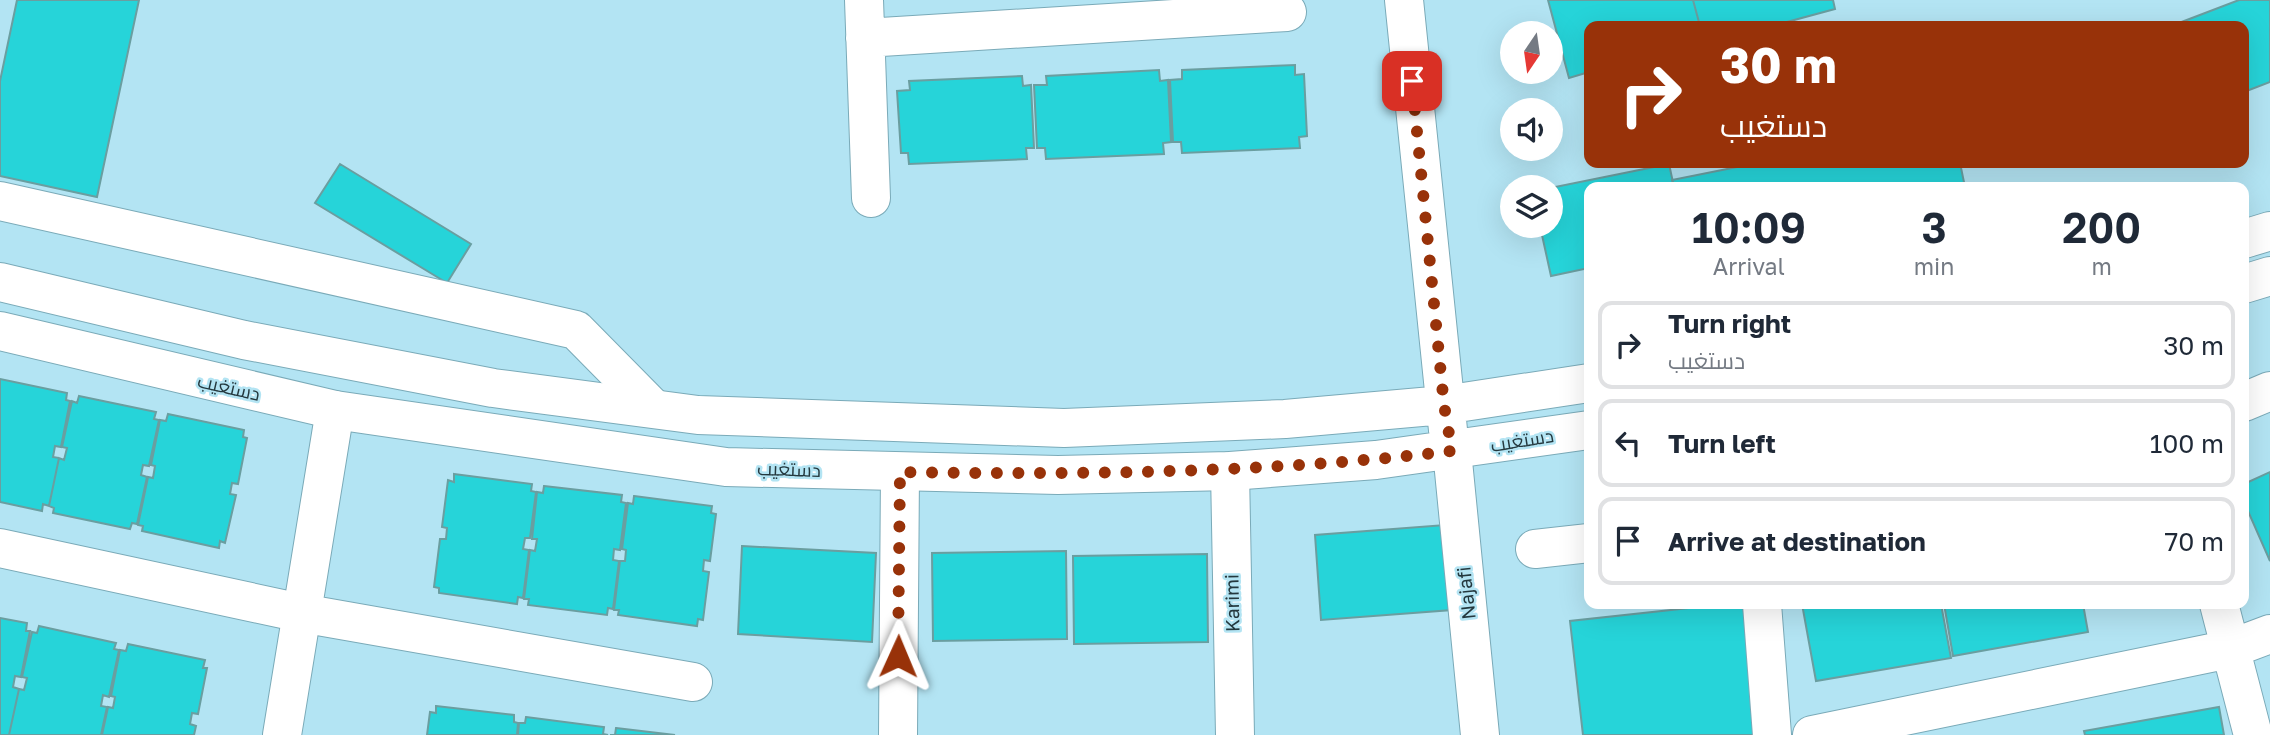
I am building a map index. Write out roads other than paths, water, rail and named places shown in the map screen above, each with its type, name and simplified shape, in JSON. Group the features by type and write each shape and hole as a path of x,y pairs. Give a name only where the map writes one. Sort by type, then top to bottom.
{"street":[{"path":"863,0 871,198"},
{"name":"Najafi","path":"1404,0 1480,735"},
{"path":"865,38 1287,12"},
{"path":"0,201 576,330 653,408"},
{"path":"2249,237 2270,231"},
{"path":"2249,282 2270,276"},
{"path":"0,282 257,343 493,388 698,415 849,423 1064,428 1285,419 1444,405 1584,384"},
{"name":"دستغیب","path":"0,331 335,410 726,467 1058,475 1230,471 1452,451 1584,431"},
{"path":"2249,400 2270,391"},
{"path":"282,735 335,410"},
{"name":"Karimi","path":"1230,471 1234,735"},
{"path":"898,735 900,472"},
{"path":"1535,549 1584,544"},
{"path":"0,548 302,613 693,682"},
{"path":"1762,609 1772,735"},
{"path":"2220,609 2253,735"},
{"path":"1812,735 2230,649 2270,634"}]}
